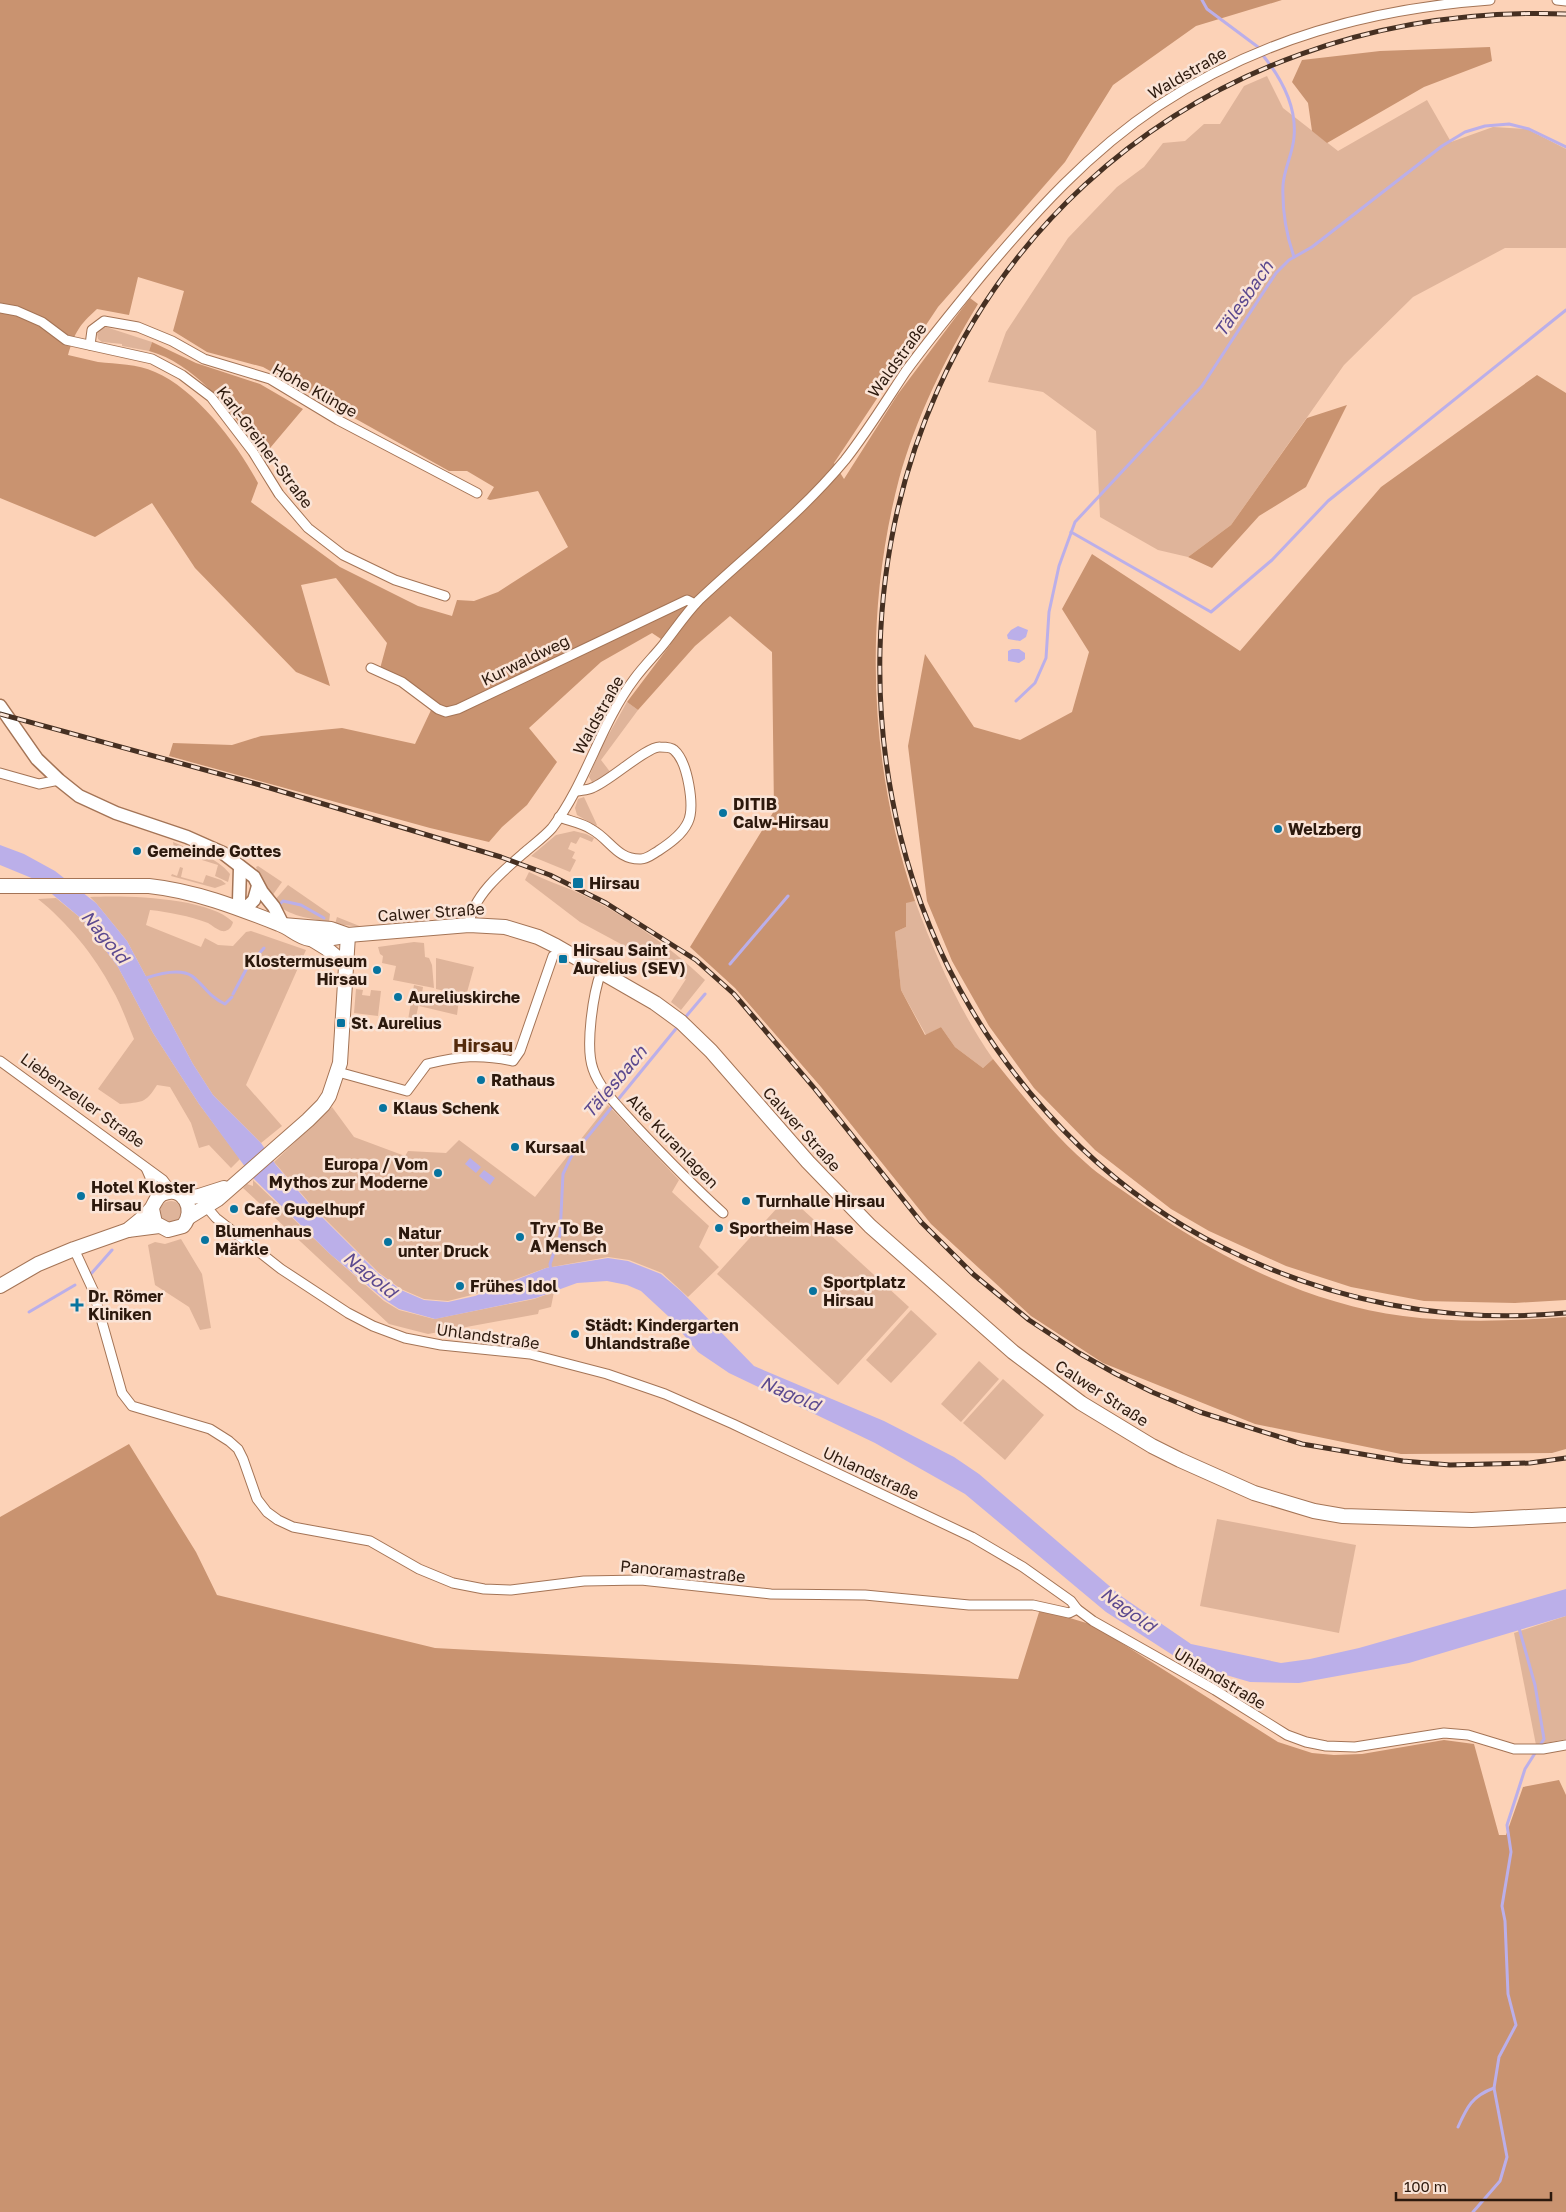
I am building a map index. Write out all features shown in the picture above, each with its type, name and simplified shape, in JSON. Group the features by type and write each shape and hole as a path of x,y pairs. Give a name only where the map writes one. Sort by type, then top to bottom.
{"main road":[{"path":"0,706 37,759 79,796 116,813 210,846 228,856 240,868 254,877 258,886 274,908 282,925"},
{"path":"240,868 239,901 244,910"},
{"path":"0,886 149,886 171,888 207,897 244,910 282,925 296,935 311,939 329,939 348,935"},
{"path":"244,910 254,900 258,886"},
{"name":"Calwer Straße","path":"348,935 469,924 490,925 522,932 556,946 670,1013 691,1031 808,1162 870,1226 1013,1352 1055,1385 1104,1418 1152,1446 1206,1472 1254,1493 1289,1504 1314,1511 1351,1516 1472,1520 1566,1516"},
{"path":"282,925 331,929 348,935"},
{"path":"0,1286 38,1264 128,1230 159,1226 174,1230 183,1226 202,1201 236,1182 323,1105 338,1072 348,935"},
{"path":"311,939 326,948 346,965"},
{"path":"128,1230 163,1194 178,1195 202,1201"},
{"path":"178,1195 189,1207 189,1217"},
{"path":"154,1204 153,1218 159,1226"}],"street":[{"name":"Waldstraße","path":"469,924 470,914 486,891 509,867 549,832 577,791 586,767 618,704 636,677 695,604 762,543 845,460 908,369 1017,233 1061,186 1103,147 1158,106 1240,60 1279,43 1320,29 1386,13 1490,0"},
{"path":"1557,0 1566,1"},
{"name":"Karl-Greiner-Straße","path":"0,308 17,311 42,322 66,340 152,359 182,375 211,397 253,452 279,494 308,528 343,556 395,580 446,596"},
{"name":"Hohe Klinge","path":"90,345 92,330 104,321 138,327 172,341 204,358 270,379 338,420 477,493"},
{"name":"Kurwaldweg","path":"371,668 402,682 434,707 446,712 458,709 687,600 695,604"},
{"path":"559,817 591,829 604,838 618,854 628,858 643,860 670,843 689,822 690,802 687,774 684,763 674,750 669,748 654,747 592,789 577,791"},
{"path":"0,773 39,784 59,780"},
{"path":"338,1072 407,1091 427,1064 463,1056 487,1056 513,1061 520,1051 552,956"},
{"name":"Alte Kuranlagen","path":"601,972 592,1012 592,1069 620,1109 682,1176 722,1213"},
{"name":"Liebenzeller Straße","path":"0,1061 163,1180 178,1195"},
{"name":"Liebenzeller Straße","path":"146,1168 153,1184 154,1204"},
{"name":"Uhlandstraße","path":"202,1201 216,1218 282,1269 348,1313 373,1326 405,1338 441,1345 530,1354 607,1374 665,1394 733,1424 972,1537 1023,1567 1071,1600 1077,1609 1272,1726 1306,1742 1326,1746 1355,1747 1444,1733 1468,1735 1514,1749 1530,1750 1566,1745"},
{"name":"Panoramastraße","path":"74,1249 93,1290 122,1393 132,1406 218,1432 238,1449 253,1490 267,1512 293,1527 370,1541 437,1577 484,1589 511,1590 584,1581 642,1580 770,1594 865,1595 969,1605 1034,1605 1069,1613 1077,1609"}],"shaded area":[{"path":"0,0 1282,0 1196,26 1113,85 1065,162 938,307 834,463 844,479 898,394 970,298 978,304 932,389 906,456 887,531 880,584 876,638 876,691 880,745 888,798 900,850 915,901 906,903 906,927 895,932 901,990 925,1035 941,1027 955,1047 983,1068 993,1059 1049,1126 1096,1172 1192,1237 1259,1272 1330,1300 1403,1316 1484,1321 1566,1317 1566,1449 1552,1453 1401,1454 1255,1424 1103,1363 1031,1316 931,1224 821,1087 735,988 690,947 774,811 772,652 730,616 695,646 638,710 627,702 670,645 652,633 601,662 529,728 557,762 527,805 502,827 489,842 430,828 169,756 173,743 232,745 261,736 342,728 415,744 432,708 399,682 378,676 387,643 336,578 301,585 330,686 296,672 195,568 152,503 95,537 0,498","holes":["138,277 184,291 173,331 207,352 263,367 449,471 467,471 494,487 487,499 538,491 568,547 498,592 474,601 457,600 452,616 418,606 340,567 251,502 258,483 250,468 214,420 186,391 170,380 148,369 98,362 68,355 78,329 97,309 129,315"]},
{"path":"1490,47 1492,61 1424,87 1327,143 1312,131 1308,103 1292,82 1302,60 1380,51"},
{"path":"1267,76 1283,108 1338,151 1427,100 1451,142 1493,127 1527,129 1566,149 1566,248 1505,248 1413,297 1344,365 1231,525 1188,557 1158,550 1100,517 1096,431 1043,392 988,382 1006,332 1068,238 1117,187 1144,167 1163,143 1185,141 1204,124 1220,124 1244,86"},
{"path":"106,327 152,342 149,351 122,346 122,344 102,342 98,339 97,334 101,328"},
{"path":"152,342 196,363 260,384 303,409 265,454 227,408 199,380 167,358 149,351"},
{"path":"1537,375 1566,393 1566,1300 1515,1303 1424,1301 1351,1287 1286,1266 1209,1231 1171,1209 1095,1150 1034,1088 989,1026 952,961 927,901 908,746 925,654 974,727 1020,740 1072,712 1089,652 1062,609 1092,554 1240,651 1381,487"},
{"path":"1347,405 1306,487 1259,516 1212,568 1188,557 1231,525 1307,418"},
{"path":"627,702 638,710 601,760 611,773 596,782 592,782 589,777 601,748"},
{"path":"584,797 596,826 577,815 575,808 578,799"},
{"path":"574,831 594,838 592,842 580,837 576,844 571,842 568,849 575,852 572,858 576,860 570,872 531,856 556,835"},
{"path":"173,842 204,855 225,868 230,874 228,882 215,876 218,865 202,860 202,856 174,848"},
{"path":"258,866 282,882 272,896 265,891 256,867"},
{"path":"180,867 183,868 181,877 203,883 206,875 221,880 226,884 215,888 171,876 172,874 177,876"},
{"path":"529,872 589,898 625,918 676,954 705,980 681,1010 671,1002 686,979 580,922 525,880"},
{"path":"288,885 330,914 329,922 293,914 274,901"},
{"path":"90,897 165,899 205,907 233,922 229,929 222,931 194,918 150,910 146,925 201,947 205,938 218,945 233,946 246,932 251,931 306,950 246,1085 282,1126 261,1143 213,1095 193,1064 127,941"},
{"path":"56,898 83,920 118,967 153,1033 199,1104 240,1159 231,1168 209,1145 199,1148 191,1123 170,1087 157,1085 146,1099 120,1104 98,1089 134,1039 118,1001 89,952 70,929 38,899"},
{"path":"915,901 949,983 969,1022 993,1059 983,1068 955,1047 941,1027 926,1035 901,990 895,932 906,927 906,902"},
{"path":"337,917 362,927 335,924"},
{"path":"414,942 424,943 425,957 429,958 432,965 434,988 393,980 396,966 382,963 383,956 380,954 378,947"},
{"path":"436,958 474,967 466,996 436,989"},
{"path":"414,985 423,987 422,993 459,999 457,1015 419,1006 420,999 415,1021 408,1020"},
{"path":"356,989 363,990 362,995 370,996 371,990 381,991 378,1016 354,1013"},
{"path":"608,1105 679,1180 672,1192 709,1226 699,1247 719,1267 688,1297 662,1273 629,1260 608,1257 546,1268 476,1294 448,1301 424,1299 401,1289 378,1272 313,1207 274,1162 332,1107 354,1137 405,1156 408,1151 446,1153 459,1140 535,1197"},
{"path":"253,1180 330,1254 384,1301 399,1310 434,1319 534,1299 554,1292 551,1307 539,1310 538,1314 428,1334 389,1324 243,1188 247,1184 253,1186"},
{"name":"Sportplatz Hirsau","path":"788,1196 909,1307 838,1385 717,1274"},
{"path":"171,1201 179,1204 182,1212 179,1220 171,1223 163,1220 160,1212 163,1204"},
{"path":"181,1239 202,1274 211,1328 200,1330 189,1307 155,1285 148,1245 155,1242 165,1244"},
{"path":"911,1310 937,1334 891,1383 866,1360"},
{"path":"979,1361 999,1379 961,1422 941,1404"},
{"path":"1003,1379 1044,1415 1005,1460 963,1423"},
{"path":"129,1444 196,1552 217,1595 435,1648 1018,1679 1040,1609 1093,1625 1278,1742 1312,1753 1334,1755 1362,1754 1444,1740 1474,1744 1499,1835 1506,1835 1523,1787 1559,1780 1566,1795 1566,2212 0,2212 0,1517"},
{"path":"1217,1519 1356,1545 1339,1633 1200,1606"},
{"path":"1566,1616 1566,1739 1536,1745 1514,1633"}],"water":[{"path":"1018,626 1028,630 1026,637 1020,641 1008,639 1007,635"},
{"path":"1019,649 1025,653 1025,659 1019,663 1008,661 1008,651"},
{"name":"Nagold","path":"0,845 24,854 55,871 96,903 127,941 193,1064 213,1095 261,1143 276,1165 312,1207 378,1273 401,1290 424,1300 448,1302 475,1296 546,1268 608,1258 628,1261 661,1274 682,1292 754,1366 884,1421 954,1457 979,1474 1121,1596 1191,1644 1281,1663 1310,1659 1359,1648 1566,1589 1566,1616 1409,1663 1299,1683 1250,1682 1185,1663 1106,1612 965,1494 875,1443 729,1373 698,1352 668,1316 641,1291 627,1285 607,1281 577,1283 536,1298 435,1319 399,1309 385,1300 330,1254 254,1179 199,1104 153,1033 118,967 83,920 34,879 0,865"},
{"path":"470,1158 481,1167 476,1173 465,1164"},
{"path":"484,1170 495,1178 490,1185 479,1176"}],"waterway":[{"path":"1202,0 1207,9 1258,47"},
{"path":"1261,53 1281,82 1293,114 1294,137 1283,185 1283,204 1285,222 1294,257"},
{"name":"Tälesbach","path":"1016,701 1035,683 1046,658 1049,612 1059,566 1075,522 1202,386 1276,273 1289,260 1312,247 1442,146 1465,132 1485,126 1509,124 1529,129 1566,147"},
{"name":"Tälesbach","path":"1071,532 1211,612 1272,560 1328,501 1566,310"},
{"name":"Tälesbach","path":"730,964 788,896"},
{"path":"281,903 283,901 301,905 324,918"},
{"path":"233,994 248,966 264,948"},
{"path":"146,978 181,972 192,976 214,998 225,1004 232,997"},
{"name":"Tälesbach","path":"683,1020 705,994"},
{"name":"Tälesbach","path":"551,1271 550,1264 560,1235 563,1174 571,1157 679,1025"},
{"path":"90,1275 112,1250"},
{"path":"29,1312 75,1285"},
{"path":"1473,2212 1500,2181 1507,2157 1494,2088 1499,2057 1516,2025 1508,1994 1505,1921 1502,1906 1511,1852 1507,1825 1525,1769 1544,1739 1535,1685 1519,1628"},
{"path":"1458,2127 1471,2103 1480,2095 1494,2088"}],"railway":[{"path":"1566,14 1428,22 1300,54 1185,109 1085,185 1002,279 938,389 897,514 880,650 880,697 891,790 900,836 913,881 929,925 971,1009 995,1046 1021,1082 1080,1147 1148,1203 1185,1227 1224,1248 1306,1282 1348,1295 1434,1311 1477,1315 1522,1316 1566,1313"},
{"path":"0,714 260,785 501,857 550,875 606,903 696,960 734,994 815,1089 921,1222 973,1274 1029,1320 1079,1353 1152,1392 1200,1412 1302,1444 1403,1461 1450,1465 1530,1463 1566,1458"}],"place":[{"name":"DITIB Calw-Hirsau","path":"723,813"},
{"name":"Welzberg","path":"1278,829"},
{"name":"Gemeinde Gottes","path":"137,851"},
{"name":"Hirsau","path":"578,883"},
{"name":"Hirsau Saint Aurelius (SEV)","path":"563,959"},
{"name":"Klostermuseum Hirsau","path":"377,970"},
{"name":"Aureliuskirche","path":"398,997"},
{"name":"St. Aurelius","path":"341,1023"},
{"name":"Rathaus","path":"481,1080"},
{"name":"Klaus Schenk","path":"383,1108"},
{"name":"Kursaal","path":"515,1147"},
{"name":"Europa / Vom Mythos zur Moderne","path":"438,1173"},
{"name":"Hotel Kloster Hirsau","path":"81,1196"},
{"name":"Turnhalle Hirsau","path":"746,1201"},
{"name":"Cafe Gugelhupf","path":"234,1209"},
{"name":"Sportheim Hase","path":"719,1228"},
{"name":"Try To Be A Mensch","path":"520,1237"},
{"name":"Blumenhaus Märkle","path":"205,1240"},
{"name":"Natur unter Druck","path":"388,1242"},
{"name":"Frühes Idol","path":"460,1286"},
{"name":"Sportplatz Hirsau","path":"813,1291"},
{"name":"Dr. Römer Kliniken","path":"77,1305"},
{"name":"Städt: Kindergarten Uhlandstraße","path":"575,1334"}],"district":[{"name":"Hirsau","path":"483,1045"}]}
